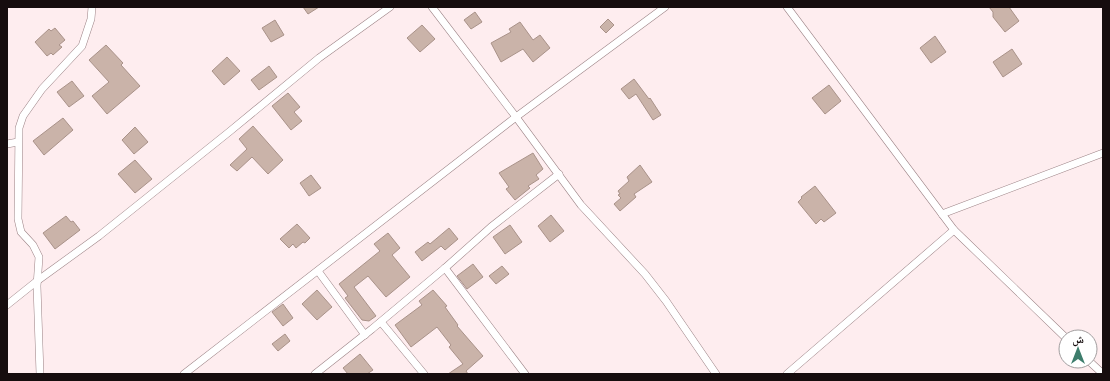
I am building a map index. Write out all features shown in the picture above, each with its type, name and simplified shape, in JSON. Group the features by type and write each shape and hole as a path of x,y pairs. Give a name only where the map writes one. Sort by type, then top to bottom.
{"street":[{"path":"40,374 37,281 39,257 33,245 21,232 18,220 19,128 26,112 42,89 82,46 91,19 92,7"},
{"path":"7,305 37,281 99,236 319,58 390,7"},
{"path":"432,7 591,217 649,279 666,301 716,374"},
{"path":"184,374 516,117 665,7"},
{"path":"787,7 954,230 1058,330"},
{"path":"7,144 18,142"},
{"path":"942,214 1103,152"},
{"path":"315,374 381,322 491,227 559,174"},
{"path":"787,374 954,230"},
{"path":"445,268 525,374"},
{"path":"318,271 365,335"},
{"path":"381,322 424,374"}],"building":[{"path":"303,7 319,7 308,14"},
{"path":"989,7 1009,7 1019,21 1005,32 993,17 993,12"},
{"path":"475,12 482,22 471,29 464,20"},
{"path":"608,19 614,25 606,33 600,27"},
{"path":"275,20 284,35 271,42 262,28"},
{"path":"520,22 533,40 540,35 550,48 533,62 523,49 501,62 491,43 511,32 509,29"},
{"path":"422,25 435,39 420,52 407,38"},
{"path":"55,28 65,40 59,45 62,47 53,55 51,53 47,56 35,42 49,29 51,31"},
{"path":"935,36 946,52 931,63 920,48"},
{"path":"106,45 123,63 121,65 140,86 107,114 92,96 109,82 89,60"},
{"path":"1012,49 1022,64 1003,77 993,62"},
{"path":"227,57 240,71 224,85 212,71"},
{"path":"269,66 277,77 259,90 251,80"},
{"path":"634,79 649,99 650,98 661,115 653,120 636,94 629,99 621,89"},
{"path":"72,81 84,96 69,107 57,92"},
{"path":"829,85 841,101 825,114 812,98"},
{"path":"288,93 300,107 294,112 302,121 291,130 272,106"},
{"path":"63,118 73,130 44,155 33,141"},
{"path":"253,126 283,160 268,174 252,157 237,171 230,165 247,149 239,139"},
{"path":"135,127 148,142 134,154 122,140"},
{"path":"533,153 543,169 536,175 539,179 528,186 530,188 515,200 506,189 509,187 499,173"},
{"path":"135,160 152,179 135,193 118,174"},
{"path":"640,165 652,182 634,194 636,197 620,211 614,204 621,198 618,195 620,194 618,191 629,181 627,177"},
{"path":"311,175 321,188 309,196 300,183"},
{"path":"815,186 836,213 824,222 821,219 816,224 798,202 802,198 801,197"},
{"path":"551,215 564,231 550,242 538,226"},
{"path":"66,216 71,222 73,221 80,230 55,249 43,233"},
{"path":"297,224 310,238 296,248 293,244 289,248 280,239"},
{"path":"510,225 522,242 505,254 493,237"},
{"path":"449,228 458,239 445,250 441,246 422,261 415,252 428,242 430,244"},
{"path":"388,233 400,248 392,255 410,277 386,297 368,276 354,287 376,316 369,321 362,320 345,298 348,296 339,284 380,251 374,244"},
{"path":"473,264 483,277 467,289 457,276"},
{"path":"502,266 509,274 496,284 489,276"},
{"path":"317,290 332,307 317,320 302,304"},
{"path":"433,290 447,306 445,307 458,325 457,326 483,356 466,371 468,374 448,374 463,364 449,347 451,345 437,327 411,347 395,325 422,305 419,301"},
{"path":"283,304 293,318 283,326 272,312"},
{"path":"285,334 290,341 278,351 272,344"},
{"path":"360,354 373,370 367,374 348,374 343,368"}]}
